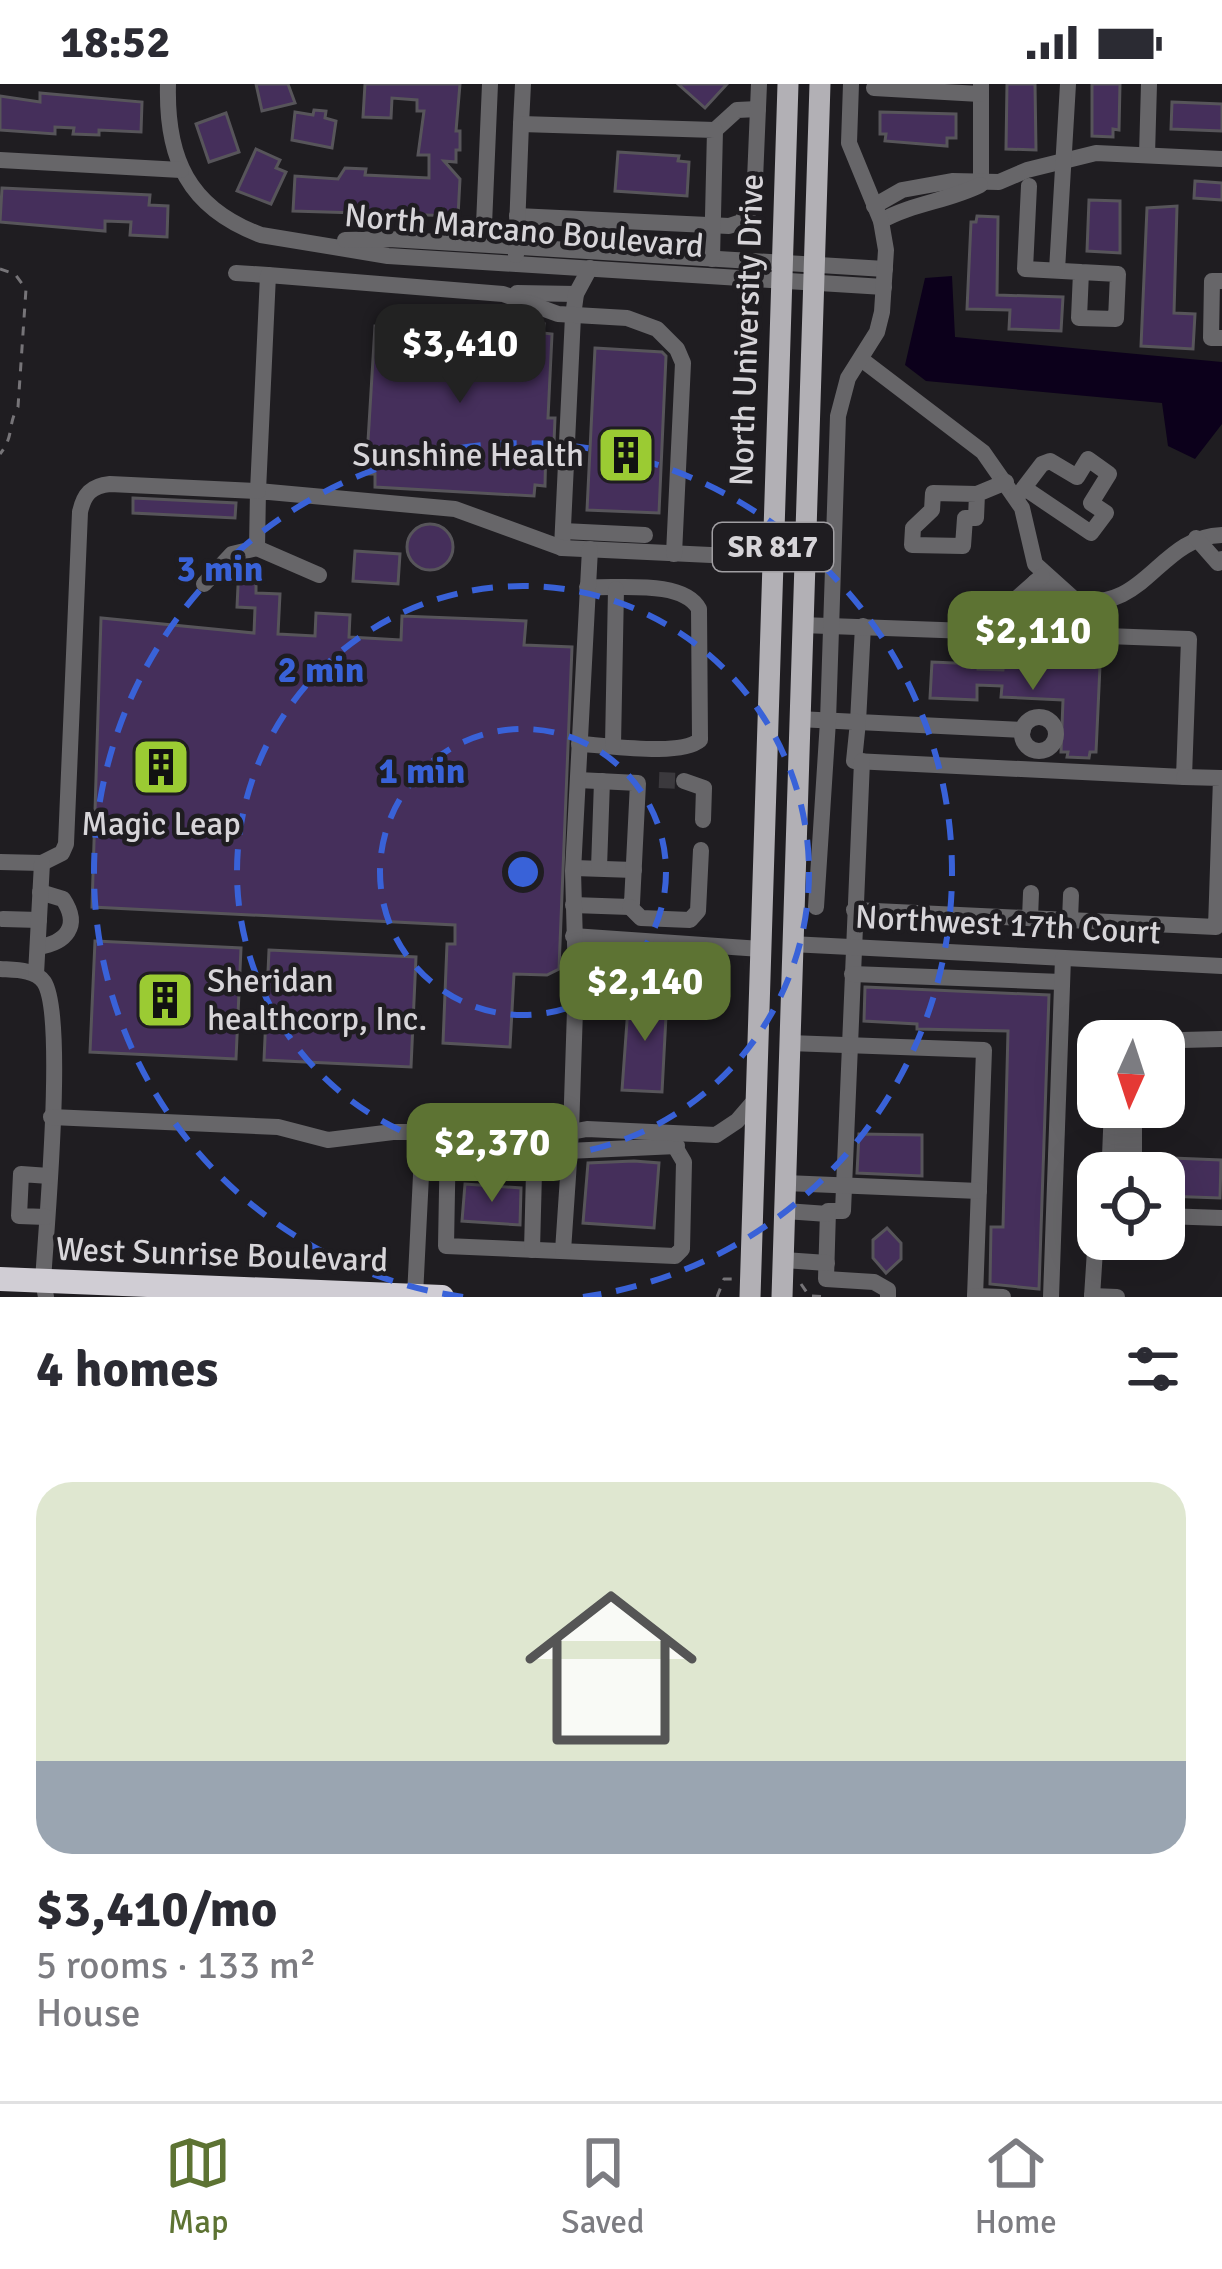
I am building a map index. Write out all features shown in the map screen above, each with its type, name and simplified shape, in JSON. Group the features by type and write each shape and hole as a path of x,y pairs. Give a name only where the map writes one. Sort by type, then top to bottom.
{"highway":[{"name":"West Sunrise Boulevard","path":"0,1279 45,1289 442,1297"}],"main road":[{"name":"North University Drive","path":"750,1297 788,84"},
{"name":"North University Drive","path":"782,1297 820,84"},
{"path":"773,558 786,578 801,625"},
{"path":"763,915 777,936 791,944"},
{"path":"761,949 776,958 790,991"}],"street":[{"path":"0,160 181,170 170,136 168,84"},
{"path":"484,225 490,84"},
{"path":"518,255 523,84"},
{"path":"517,216 714,226 741,221 750,212 754,196 759,84"},
{"path":"816,907 828,721 838,416 848,378 877,332 884,278 878,213 850,143 851,84"},
{"path":"1057,270 1068,84"},
{"path":"1147,155 1149,84"},
{"path":"874,88 981,89 981,184"},
{"path":"712,259 716,130 736,110 758,109"},
{"path":"521,124 716,130"},
{"path":"878,213 956,196 981,184 1096,153 1222,159"},
{"name":"North Marcano Boulevard","path":"181,170 226,219 261,235 302,241 389,239 590,268 884,278"},
{"path":"1029,186 1025,269 1081,272"},
{"name":"North Marcano Boulevard","path":"518,255 712,259 782,272"},
{"path":"568,537 573,316 576,294 590,268"},
{"path":"236,273 503,294 576,294"},
{"path":"257,548 268,275"},
{"path":"1222,281 1212,281 1211,338 1222,338"},
{"path":"503,294 573,316 644,322 658,329 680,354 674,554"},
{"path":"860,359 983,452 1016,489 1091,533 1106,513 1091,502 1109,474 1088,460 1076,477 1050,461 1016,489 933,493 932,510 913,528 912,544 963,546 964,518 976,518 977,494"},
{"path":"0,862 42,863 62,853 66,844 83,501 97,485 258,491 455,509 568,537 597,549 773,558"},
{"path":"1016,489 1039,579 1075,600 1111,600 1130,592 1176,550 1196,538 1222,535"},
{"path":"568,537 645,535"},
{"path":"1196,538 1218,563 1222,559"},
{"path":"204,584 232,554 257,548 319,575"},
{"path":"563,1251 576,979 573,905 579,744 587,587 597,549"},
{"path":"1008,606 1039,579"},
{"path":"579,744 673,748 692,747 700,740 699,609 694,599 674,591 587,587"},
{"path":"613,745 616,589"},
{"path":"801,625 1190,640 1184,777"},
{"path":"854,910 1216,926 1221,778 1070,778 854,761 863,626"},
{"path":"798,719 1023,730"},
{"path":"862,761 843,1211 828,1210 826,1279 874,1282 888,1290 888,1297"},
{"path":"578,780 659,780"},
{"path":"599,868 602,781"},
{"path":"684,781 704,788 703,820"},
{"path":"629,907 638,783"},
{"path":"573,905 629,907 641,918 690,920 698,911 701,850"},
{"path":"36,974 42,863"},
{"path":"574,868 634,870"},
{"path":"38,947 61,942 70,922 63,899 40,892"},
{"path":"1030,918 1031,893"},
{"path":"1070,920 1071,895"},
{"path":"3,919 39,920"},
{"path":"573,936 761,949"},
{"path":"660,976 661,943"},
{"name":"Northwest 17th Court","path":"791,944 1222,966"},
{"path":"1051,1297 1063,958"},
{"path":"0,970 36,974 52,1003 45,1289"},
{"path":"852,974 1062,982"},
{"path":"1185,1040 1222,1040"},
{"path":"788,1043 984,1050 975,1296 1003,1297"},
{"path":"568,1151 676,1147 716,1135 737,1121 756,1099"},
{"path":"52,1117 278,1127 328,1140 393,1132 448,1135 587,1129 676,1147"},
{"path":"532,1250 535,1133"},
{"path":"415,1296 423,1135"},
{"path":"448,1135 446,1246 679,1254 676,1147"},
{"path":"46,1217 19,1216 20,1174 49,1176"},
{"path":"785,1183 979,1191"},
{"path":"785,1211 828,1214"},
{"path":"1185,1217 1222,1218"},
{"path":"784,1260 827,1263"},
{"path":"1094,1260 1092,1296 1117,1297"}],"path":[{"path":"0,269 15,274 26,289 18,407 11,421 11,440 0,454"},
{"path":"717,1297 720,1287"},
{"path":"810,1296 828,1297"}],"shaded area":[{"path":"952,276 955,337 1222,362 1222,424 1195,459 1168,446 1162,403 926,381 905,365 925,278"}],"building":[{"path":"256,84 288,84 295,103 262,111"},
{"path":"365,84 460,84 456,131 460,131 460,150 456,150 456,162 444,161 460,179 458,216 293,211 295,176 338,179 345,168 366,169 365,175 429,178 429,155 418,155 424,111 417,111 417,100 392,98 391,118 363,117"},
{"path":"678,84 727,84 705,108"},
{"path":"1007,84 1035,84 1036,150 1006,149"},
{"path":"1092,84 1120,84 1119,130 1113,129 1113,137 1092,136"},
{"path":"40,93 142,102 141,132 73,134 74,128 55,127 55,134 0,130 0,96 40,102"},
{"path":"1172,102 1222,104 1222,131 1171,129"},
{"path":"314,110 326,111 325,118 336,121 332,148 292,140 295,112 313,115"},
{"path":"880,112 956,114 956,138 947,138 947,146 885,141 886,134 880,134"},
{"path":"226,113 239,152 209,162 196,124"},
{"path":"256,149 280,160 276,168 286,172 271,204 237,191"},
{"path":"618,152 679,156 678,161 689,162 687,196 615,191"},
{"path":"1195,181 1222,183 1222,200 1194,198"},
{"path":"2,188 150,195 149,205 168,206 167,237 130,235 131,222 105,221 105,231 0,222"},
{"path":"1089,200 1120,201 1120,253 1087,251"},
{"path":"1177,206 1174,313 1195,314 1193,349 1141,346 1147,208"},
{"path":"977,216 998,217 997,295 1063,297 1061,331 1009,329 1010,310 967,309 971,222"},
{"path":"389,315 544,324 543,333 552,334 548,418 555,418 554,442 546,441 545,486 535,485 534,496 375,487 375,474 366,474 375,326 387,326"},
{"name":"Sunshine Health","path":"595,348 666,356 659,513 587,510"},
{"path":"133,498 236,503 235,518 133,513"},
{"path":"430,524 446,531 453,547 446,563 430,570 414,563 407,547 414,531"},
{"path":"355,551 400,554 398,584 353,581"},
{"path":"256,561 256,593 280,594 278,634 315,636 316,613 350,615 349,637 401,640 402,616 526,621 524,645 572,647 559,969 547,975 514,974 510,1047 443,1043 447,944 455,944 455,925 92,907 101,618 254,633 255,608 237,607 239,565"},
{"path":"1004,661 1100,666 1096,752 1090,752 1089,758 1067,757 1068,752 1061,752 1063,700 1001,697 1002,686 977,685 977,700 930,698 932,662 1003,670"},
{"name":"Sheridan healthcorp, Inc.","path":"95,941 241,948 236,1059 90,1052"},
{"name":"Sheridan healthcorp, Inc.","path":"269,950 416,957 411,1067 264,1060"},
{"path":"865,987 1049,995 1039,1289 990,1284 991,1227 1003,1227 1008,1031 917,1029 917,1024 864,1021"},
{"path":"629,994 667,997 662,1092 622,1090"},
{"path":"859,1134 922,1135 922,1176 857,1173"},
{"path":"1185,1159 1221,1160 1220,1198 1185,1197"},
{"path":"588,1163 659,1163 654,1228 583,1223"},
{"path":"465,1184 521,1188 520,1225 462,1221"},
{"path":"887,1228 901,1243 901,1259 886,1273 873,1258 873,1240"}],"tunnel":[{"path":"659,780 684,781"}],"place":[{"name":"Sunshine Health","path":"626,455"},
{"name":"Magic Leap","path":"161,767"},
{"name":"Sheridan healthcorp, Inc.","path":"165,1000"}]}
